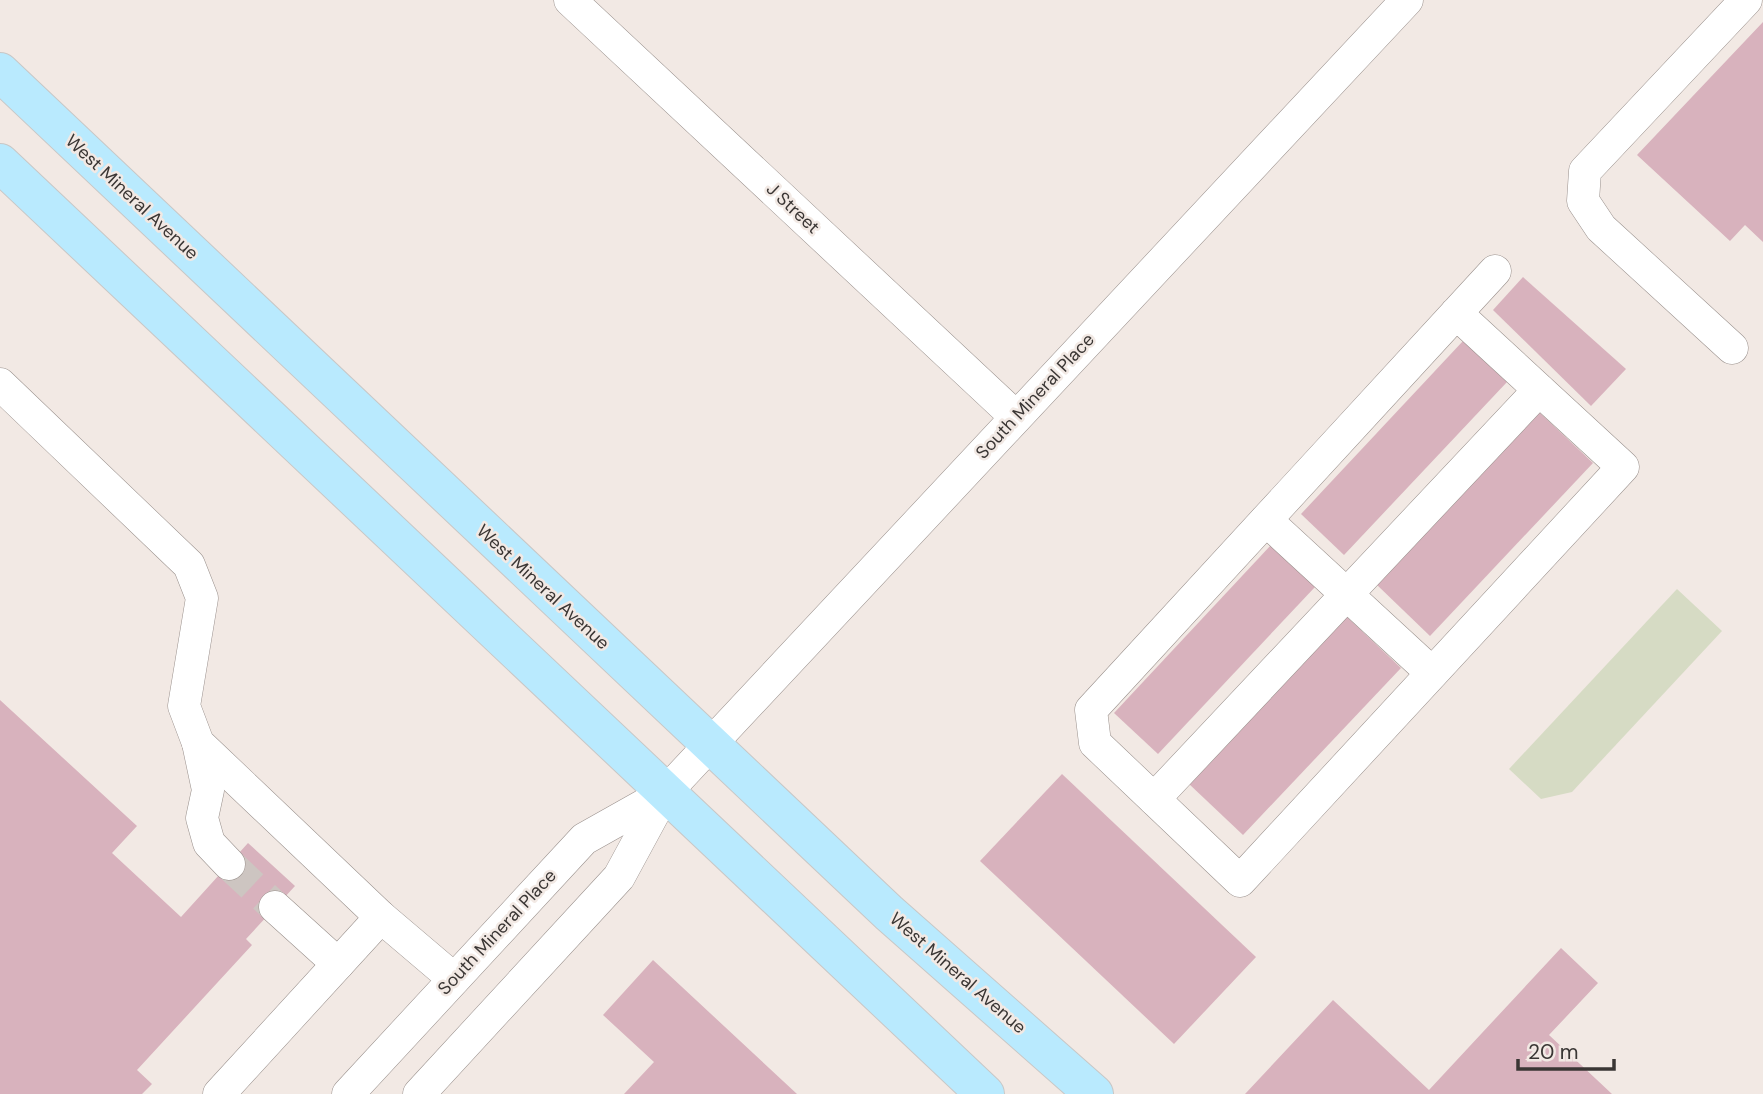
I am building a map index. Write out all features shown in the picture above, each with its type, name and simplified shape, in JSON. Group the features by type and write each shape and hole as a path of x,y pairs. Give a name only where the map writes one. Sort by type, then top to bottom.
{"main road":[{"name":"West Mineral Avenue","path":"0,72 709,745 889,913 1094,1094"},
{"path":"0,163 664,794 985,1094"}],"street":[{"name":"J Street","path":"570,0 1016,416"},
{"name":"South Mineral Place","path":"419,1094 619,877 664,794 1407,0"},
{"path":"1732,348 1601,228 1583,201 1585,171 1746,0"},
{"path":"1456,313 1623,467 1240,881 1095,743 1091,710 1456,313 1495,271"},
{"path":"0,384 189,565 202,598 184,706 198,743 208,790 202,818 209,843 229,864"},
{"path":"1154,799 1539,390"},
{"path":"1266,520 1432,673"},
{"path":"198,743 381,917 454,979"},
{"name":"South Mineral Place","path":"348,1094 584,839 664,794"},
{"path":"275,907 338,964"},
{"path":"219,1094 381,917"}],"green space":[{"path":"1677,589 1722,631 1572,792 1541,799 1509,769"}],"building":[{"path":"1763,22 1763,242 1745,225 1730,241 1637,155"},
{"path":"1523,277 1626,369 1591,406 1493,310"},
{"path":"1463,341 1507,382 1344,555 1301,514"},
{"path":"1538,411 1593,463 1430,636 1376,584"},
{"path":"1271,545 1315,587 1158,754 1114,713"},
{"path":"1346,616 1401,668 1243,835 1188,783"},
{"path":"0,700 137,826 112,853 181,917 248,843 295,886 246,939 252,945 137,1070 152,1084 142,1094 0,1094"},
{"path":"1062,774 1256,957 1174,1044 980,861"},
{"path":"1561,948 1598,983 1549,1035 1612,1094 1245,1094 1333,1000 1429,1090"},
{"path":"653,960 797,1094 624,1094 654,1062 603,1015"}],"tunnel":[{"path":"229,864 275,907"}]}
